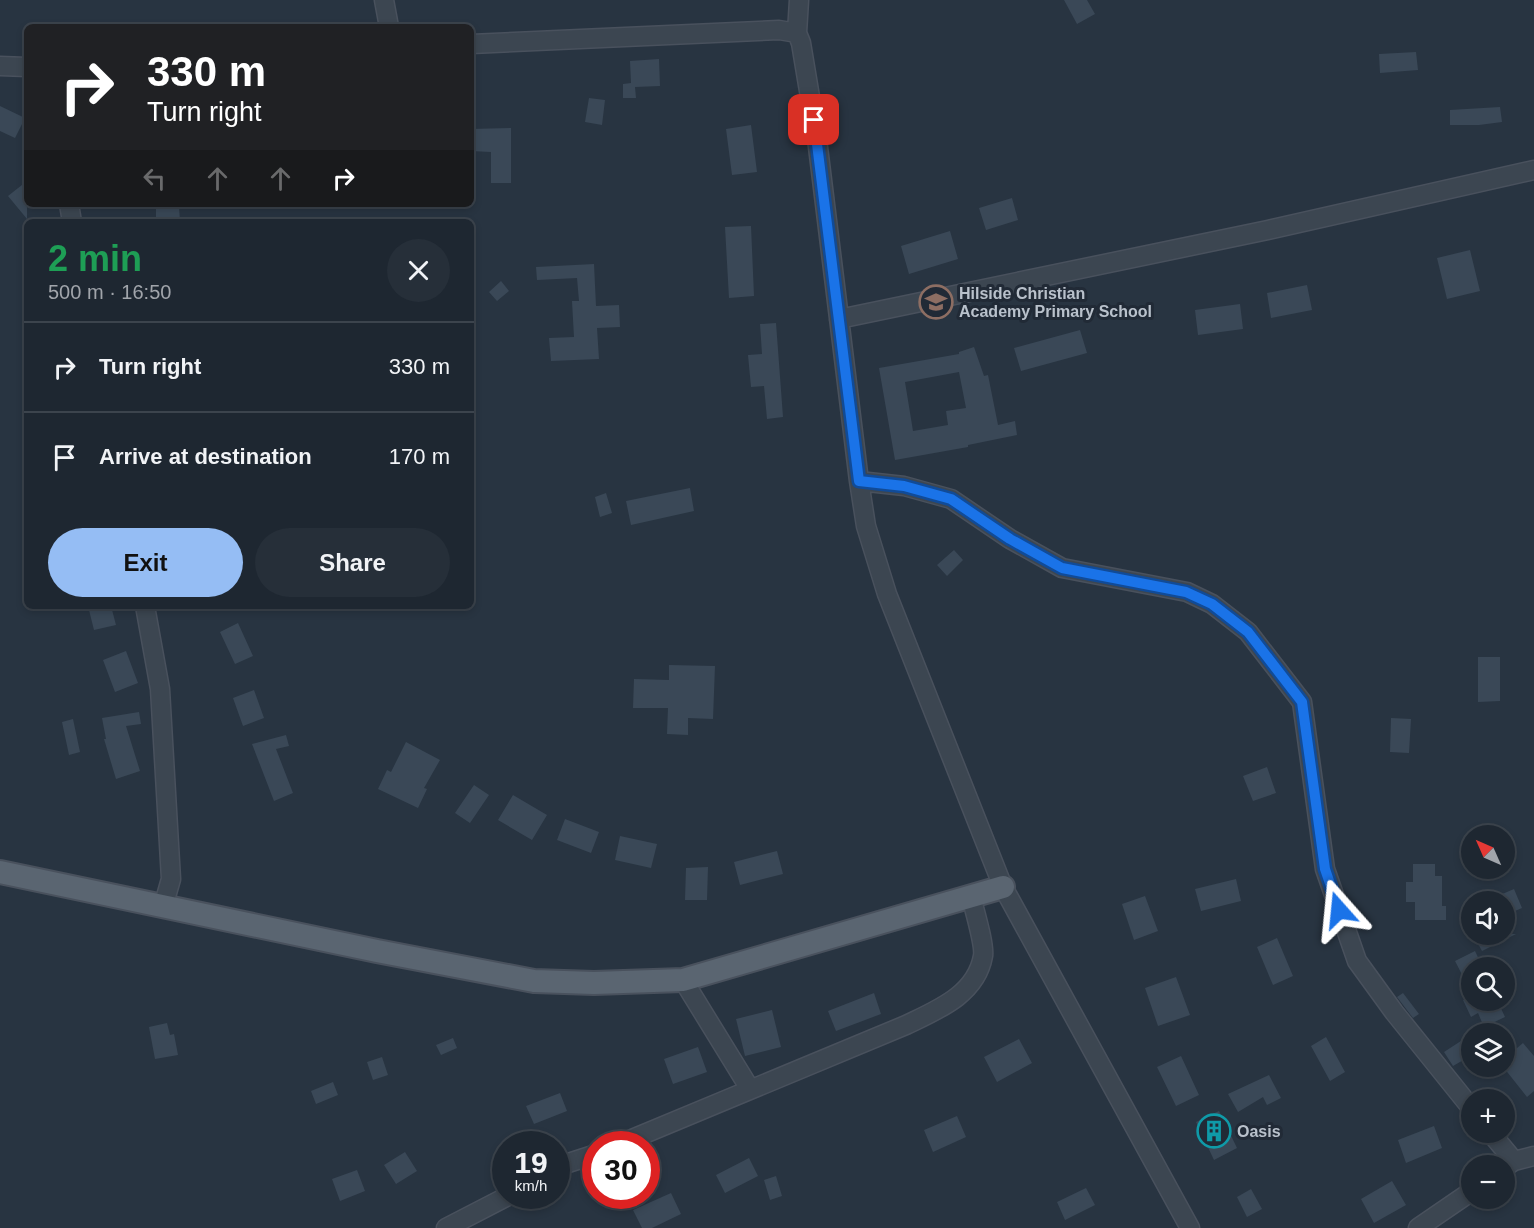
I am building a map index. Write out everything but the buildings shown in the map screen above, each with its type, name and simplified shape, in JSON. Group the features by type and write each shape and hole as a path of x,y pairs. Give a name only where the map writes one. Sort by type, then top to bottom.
{"main road":[{"path":"0,872 534,981 594,983 684,980 1003,887"}],"street":[{"path":"384,0 388,24"},
{"path":"799,0 797,33 801,43 817,139 859,481 866,526 887,594 1003,887 1190,1228"},
{"path":"474,44 779,30 797,33"},
{"path":"0,66 24,67"},
{"path":"840,319 1268,230 1534,170"},
{"path":"859,481 904,486 951,499 1010,539 1062,568 1186,592 1212,604 1248,632 1302,702 1325,869 1357,961 1394,1012 1461,1095"},
{"path":"146,609 161,700 171,879 163,906"},
{"path":"651,1131 906,1025 947,1005 967,988 983,955 971,896"},
{"path":"684,980 750,1089"},
{"path":"1515,1163 1534,1156"},
{"path":"1418,1228 1461,1199"},
{"path":"446,1228 492,1204"}],"place":[{"name":"Hilside Christian Academy Primary School","path":"936,302"},
{"name":"Oasis","path":"1214,1131"}],"route":[{"path":"814,120 859,481 904,486 951,499 1010,539 1062,568 1186,592 1212,604 1248,632 1302,702 1325,869 1339,910"}]}
